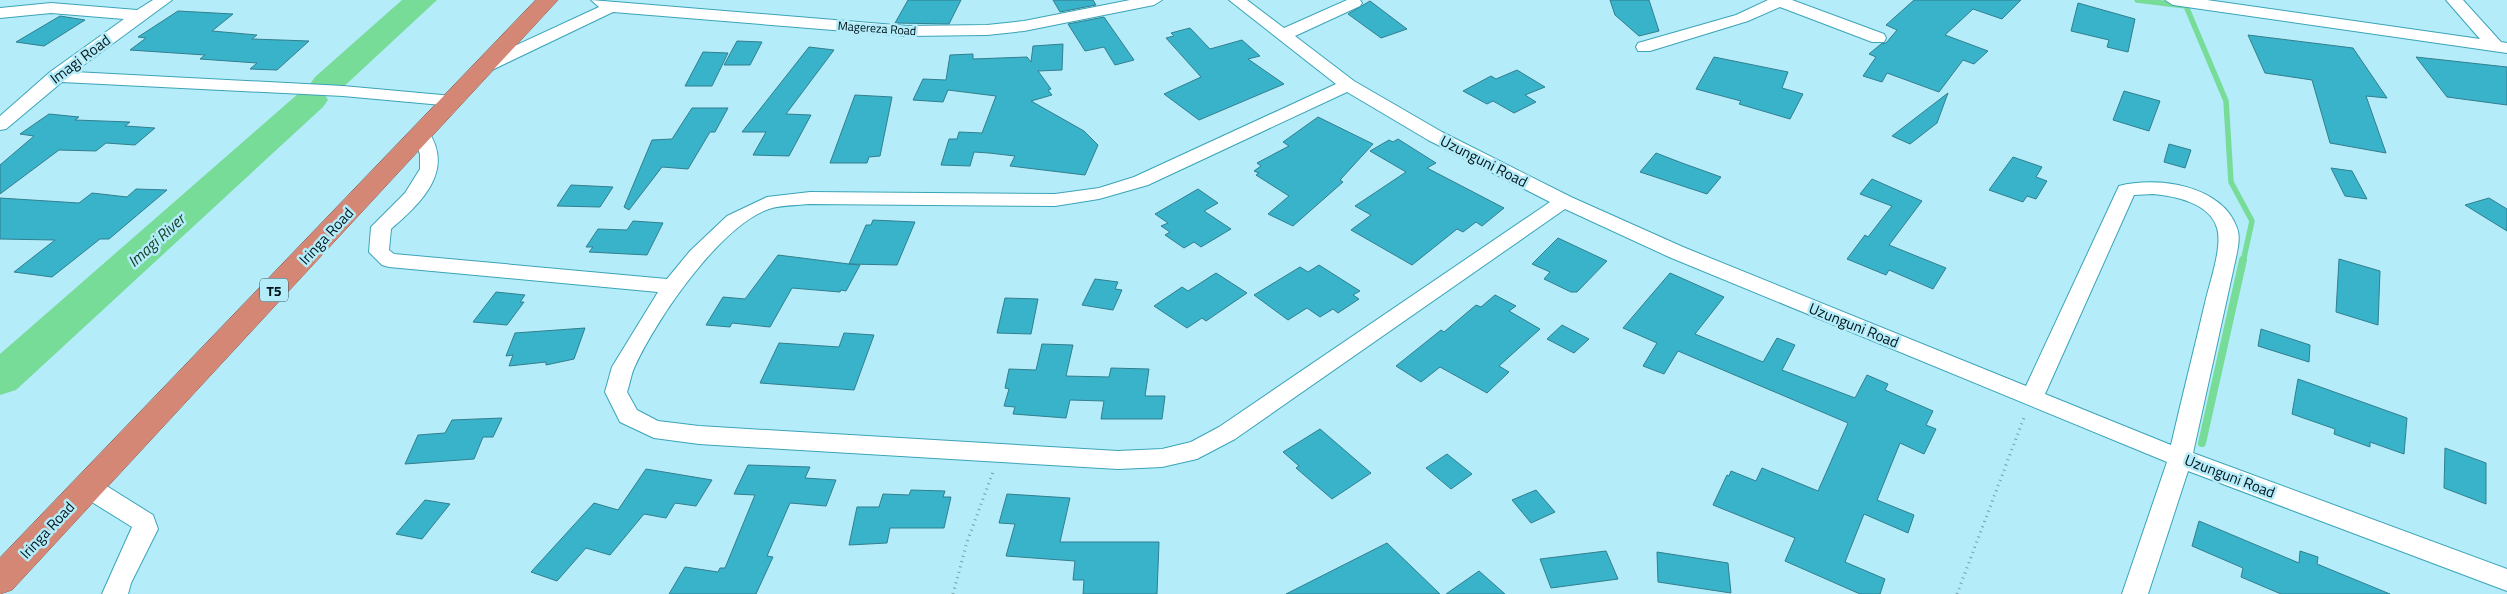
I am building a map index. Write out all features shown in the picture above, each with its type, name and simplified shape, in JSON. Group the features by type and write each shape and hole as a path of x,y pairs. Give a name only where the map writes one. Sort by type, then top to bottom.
{"highway":[{"name":"Iringa Road","path":"0,580 548,0"}],"street":[{"name":"Imagi Road","path":"0,125 56,76 140,14 164,0"},
{"name":"Magereza Road","path":"605,3 908,31 955,32 1024,26 1154,0"},
{"name":"Uzunguni Road","path":"1237,0 1348,85 1435,136 1564,201 1676,252 2180,458 2507,580"},
{"path":"1644,47 1742,18 1781,0 1878,38"},
{"path":"2173,0 2501,47"},
{"path":"2454,0 2501,47"},
{"path":"486,66 605,3"},
{"path":"1282,35 1354,3"},
{"path":"0,13 51,8 140,14"},
{"path":"56,76 343,91 453,101"},
{"path":"1348,85 1141,181 1118,190 1094,196 1055,200 810,198 767,203 734,220 696,256 672,286 623,367 616,392 628,416 654,429 699,434 1118,460 1162,458 1197,450 1227,433 1564,201"},
{"path":"421,135 430,160 428,175 400,212 381,227 379,252 389,260 672,286"},
{"path":"2032,398 2126,190 2151,186 2196,199 2218,212 2228,229 2225,262 2180,458 2135,594"},
{"path":"88,487 144,522 145,529 118,582 115,594"}],"path":[{"path":"1957,594 2032,398"},
{"path":"953,594 967,542 1000,452"}],"building":[{"path":"908,0 961,0 949,24 895,23"},
{"path":"1053,0 1093,0 1096,5 1060,12"},
{"path":"1610,0 1649,0 1659,31 1639,36 1615,15"},
{"path":"1914,0 2021,0 2002,19 1973,9 1945,35 1988,51 1974,64 1963,60 1939,92 1887,73 1882,82 1863,76 1876,57 1869,54 1881,44 1886,43 1897,30 1886,25"},
{"path":"1370,1 1407,29 1381,38 1348,14"},
{"path":"2078,3 2135,19 2128,52 2107,47 2109,40 2071,31"},
{"path":"178,11 233,14 212,31 257,35 252,39 309,41 277,70 250,69 257,63 200,59 205,55 130,50 146,38 138,37"},
{"path":"60,16 85,20 44,46 16,42"},
{"path":"1104,17 1134,60 1115,65 1104,47 1085,51 1068,24"},
{"path":"1190,28 1210,49 1242,40 1260,56 1248,59 1284,84 1199,120 1164,94 1201,77 1166,38 1174,36 1171,33"},
{"path":"2248,35 2353,48 2387,98 2366,96 2386,153 2330,143 2312,80 2265,73"},
{"path":"737,41 762,42 750,65 724,65"},
{"path":"1063,44 1062,70 1038,71 1051,89 1048,90 1052,95 1031,101 1084,131 1098,145 1085,175 1010,166 1015,156 989,153 974,152 970,166 941,165 949,139 957,139 959,132 982,133 996,96 948,90 943,102 913,100 923,79 946,80 950,55 973,54 973,59 1027,57 1031,62 1033,46"},
{"path":"809,47 834,50 786,114 811,115 789,156 753,155 766,132 742,132"},
{"path":"703,52 728,53 712,86 685,86"},
{"path":"1714,57 1788,72 1782,88 1803,94 1790,119 1739,104 1741,101 1696,89"},
{"path":"2416,57 2507,67 2507,105 2447,97"},
{"path":"1517,70 1545,87 1525,95 1536,102 1514,113 1493,101 1487,104 1463,91 1491,76 1496,79"},
{"path":"2124,91 2160,101 2149,131 2113,120"},
{"path":"1948,93 1937,123 1910,144 1892,136"},
{"path":"855,95 892,97 880,156 869,157 867,163 830,163"},
{"path":"692,108 728,108 715,132 710,132 688,169 662,167 629,210 624,207 652,140 672,139"},
{"path":"49,114 79,117 75,120 130,122 125,126 155,128 135,145 106,143 96,151 59,150 0,194 0,165 34,136 20,134"},
{"path":"1318,117 1373,144 1340,180 1343,182 1293,226 1268,214 1289,196 1256,175 1259,173 1254,171 1261,166 1257,163 1289,146 1283,142"},
{"path":"1398,139 1436,163 1427,168 1504,208 1482,226 1476,222 1463,232 1457,229 1412,265 1351,230 1371,215 1355,206 1406,172 1370,151 1389,140 1393,142"},
{"path":"2169,144 2191,150 2185,168 2164,162"},
{"path":"1656,153 1721,177 1707,194 1640,172"},
{"path":"2013,157 2042,167 2036,177 2047,181 2036,199 2027,196 2023,202 1989,190"},
{"path":"2331,168 2352,171 2367,199 2345,196"},
{"path":"1872,179 1922,201 1889,245 1946,268 1933,289 1889,270 1886,275 1847,259 1865,235 1868,237 1892,206 1860,194"},
{"path":"571,185 613,187 600,207 557,206"},
{"path":"136,189 167,190 109,239 100,239 52,277 14,272 55,240 0,239 0,198 79,203 92,193 127,197"},
{"path":"1198,189 1218,203 1204,211 1231,229 1201,247 1194,242 1184,248 1165,235 1170,232 1161,226 1168,223 1155,214"},
{"path":"2489,198 2507,209 2507,231 2465,205"},
{"path":"873,220 915,222 897,265 849,264 866,225 871,225"},
{"path":"633,221 663,223 647,255 589,252 593,247 586,247 598,229 627,230"},
{"path":"1558,238 1607,261 1577,292 1571,292 1544,279 1550,272 1532,264"},
{"path":"778,255 860,265 846,291 792,288 770,327 732,323 730,327 706,325 723,297 745,299"},
{"path":"2339,259 2380,271 2378,325 2336,312"},
{"path":"1319,265 1360,291 1353,295 1359,299 1338,313 1333,309 1320,317 1307,308 1288,320 1254,295 1300,267 1308,272"},
{"path":"1216,273 1247,293 1206,321 1202,318 1187,328 1154,306 1182,287 1188,291"},
{"path":"1670,273 1724,297 1695,334 1763,362 1777,338 1795,345 1782,370 1855,398 1867,375 1888,384 1885,390 1933,411 1926,425 1936,429 1924,454 1900,443 1877,500 1914,515 1908,533 1864,514 1845,562 1885,579 1880,594 1860,594 1785,561 1795,538 1713,505 1727,475 1729,476 1731,471 1756,481 1762,468 1818,491 1848,423 1678,351 1664,374 1643,366 1657,343 1623,328"},
{"path":"1095,279 1118,282 1115,289 1122,290 1113,310 1082,305"},
{"path":"496,292 525,295 520,302 524,302 507,325 473,322"},
{"path":"1495,295 1516,306 1509,311 1540,329 1499,366 1509,372 1487,393 1440,367 1421,382 1396,366 1441,330 1444,332 1476,305 1481,307"},
{"path":"1005,298 1038,299 1031,334 997,333"},
{"path":"1562,325 1589,339 1574,353 1547,339"},
{"path":"585,328 574,359 546,365 546,362 509,366 513,355 506,356 515,333"},
{"path":"2261,329 2310,345 2309,362 2258,346"},
{"path":"844,333 874,335 854,390 760,383 779,343 839,347"},
{"path":"1042,344 1073,345 1066,376 1109,377 1111,368 1149,369 1145,396 1165,396 1162,419 1101,419 1104,401 1070,400 1066,418 1013,414 1015,407 1004,406 1009,389 1005,388 1009,369 1036,370"},
{"path":"2298,379 2407,418 2404,454 2370,442 2370,447 2334,434 2335,429 2292,414"},
{"path":"502,418 493,437 483,437 474,459 405,464 418,435 445,433 452,420"},
{"path":"1320,429 1371,473 1332,499 1296,468 1299,466 1283,452"},
{"path":"2445,448 2486,463 2486,504 2444,488"},
{"path":"1447,454 1472,474 1451,489 1426,468"},
{"path":"748,465 810,467 805,478 836,480 826,506 790,503 767,556 773,557 756,594 669,594 685,567 718,572 720,568 725,568 755,495 734,494"},
{"path":"646,469 712,480 696,506 675,503 666,518 644,514 610,555 586,548 557,581 531,572 594,503 618,510"},
{"path":"911,490 945,491 943,497 951,497 944,528 890,528 887,543 849,545 857,507 879,507 883,494 909,495"},
{"path":"1536,490 1555,512 1531,523 1512,500"},
{"path":"1007,494 1070,498 1060,542 1159,542 1157,594 1083,594 1084,580 1073,580 1075,561 1006,556 1015,524 999,523"},
{"path":"425,500 450,504 422,539 396,534"},
{"path":"2199,521 2299,563 2300,551 2318,557 2317,564 2390,594 2281,594 2241,577 2243,568 2192,546"},
{"path":"1387,543 1440,594 1286,594"},
{"path":"1606,551 1618,579 1551,588 1540,559"},
{"path":"1657,552 1728,563 1731,593 1658,582"},
{"path":"1479,571 1505,594 1446,594"}],"waterway":[{"name":"Imagi River","path":"327,84 421,0"},
{"path":"2137,0 2186,6 2226,101 2231,182 2252,221 2243,262"},
{"name":"Imagi River","path":"0,379 311,100"},
{"path":"2202,443 2243,260"}]}
